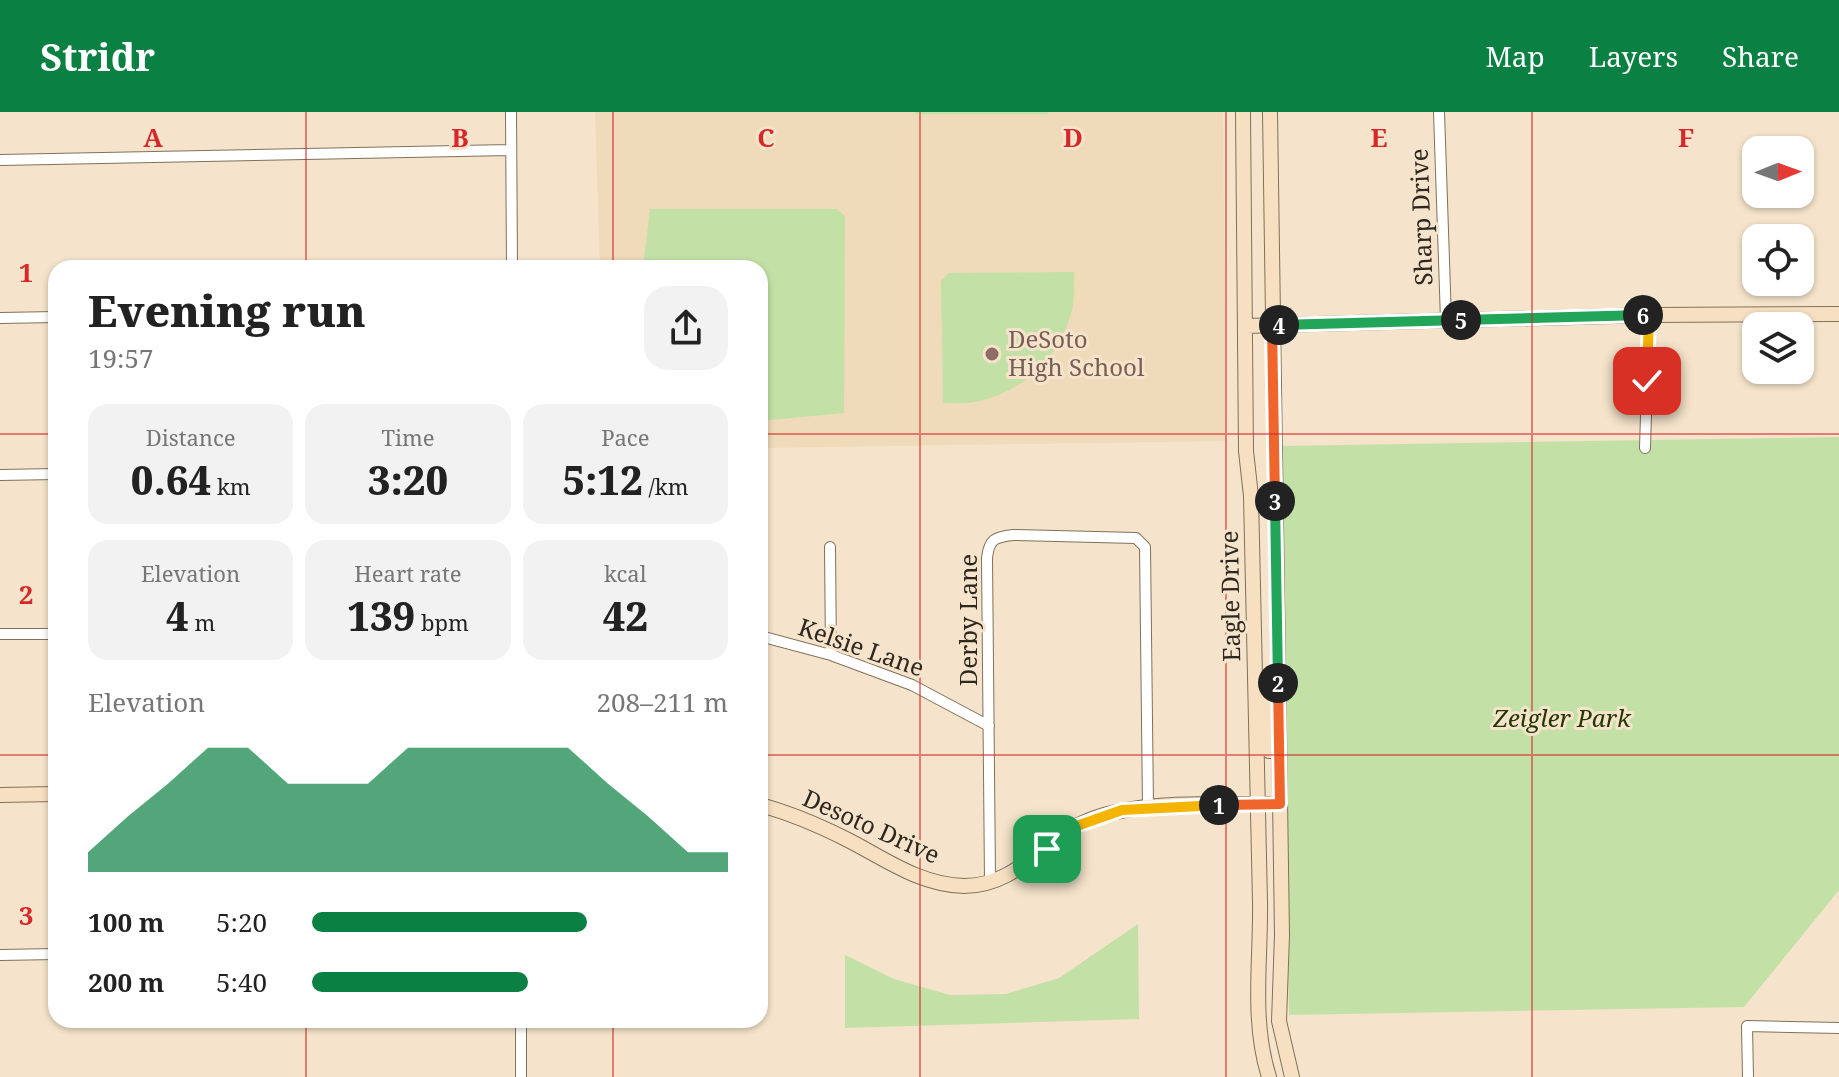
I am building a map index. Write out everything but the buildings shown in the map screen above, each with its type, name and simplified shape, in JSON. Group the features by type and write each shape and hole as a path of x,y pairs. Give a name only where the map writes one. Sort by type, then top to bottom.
{"street":[{"path":"511,112 512,260"},
{"name":"Eagle Drive","path":"1243,112 1247,461 1251,496 1261,929 1257,1021 1260,1049 1269,1077"},
{"name":"Eagle Drive","path":"1270,112 1282,935 1279,1021 1292,1077"},
{"name":"Sharp Drive","path":"1439,112 1446,320"},
{"path":"0,160 511,150"},
{"path":"1245,326 1649,315 1839,314"},
{"path":"1645,448 1649,315"},
{"path":"0,318 48,317"},
{"path":"1247,461 1274,461"},
{"path":"0,475 48,474"},
{"name":"Derby Lane","path":"990,880 988,544 995,537 1136,538 1145,547 1148,807"},
{"path":"830,547 831,655"},
{"path":"1254,631 1266,705 1266,748 1269,751 1279,750"},
{"path":"0,634 48,634"},
{"name":"Kelsie Lane","path":"768,638 831,655 912,685 989,726"},
{"path":"0,795 48,794"},
{"name":"Desoto Drive","path":"768,808 846,839 914,876 966,886 1008,875 1025,866 1071,828 1122,810 1280,804"},
{"path":"0,955 48,954"},
{"path":"1257,1021 1279,1021"},
{"path":"1748,1077 1747,1026 1839,1028"},
{"path":"521,1028 521,1077"}],"shaded area":[{"name":"DeSoto High School","path":"595,112 1223,112 1226,441 768,448 768,260 600,260"}],"green space":[{"path":"1048,112 1048,114 915,114"},
{"path":"650,209 837,209 845,216 844,413 768,420 768,260 644,260"},
{"path":"1074,272 1074,301 1067,326 1050,356 1039,368 997,396 971,403 943,403 941,281 949,273"},
{"name":"Zeigler Park","path":"1839,437 1839,890 1744,1007 1289,1015 1280,446"},
{"path":"1138,924 1139,1019 845,1028 845,955 894,979 950,995 1006,994 1059,978"}],"place":[{"name":"DeSoto High School","path":"992,354"}],"route":[{"path":"1047,849 1071,828 1122,810 1280,804 1272,326 1649,315 1647,381"}]}
